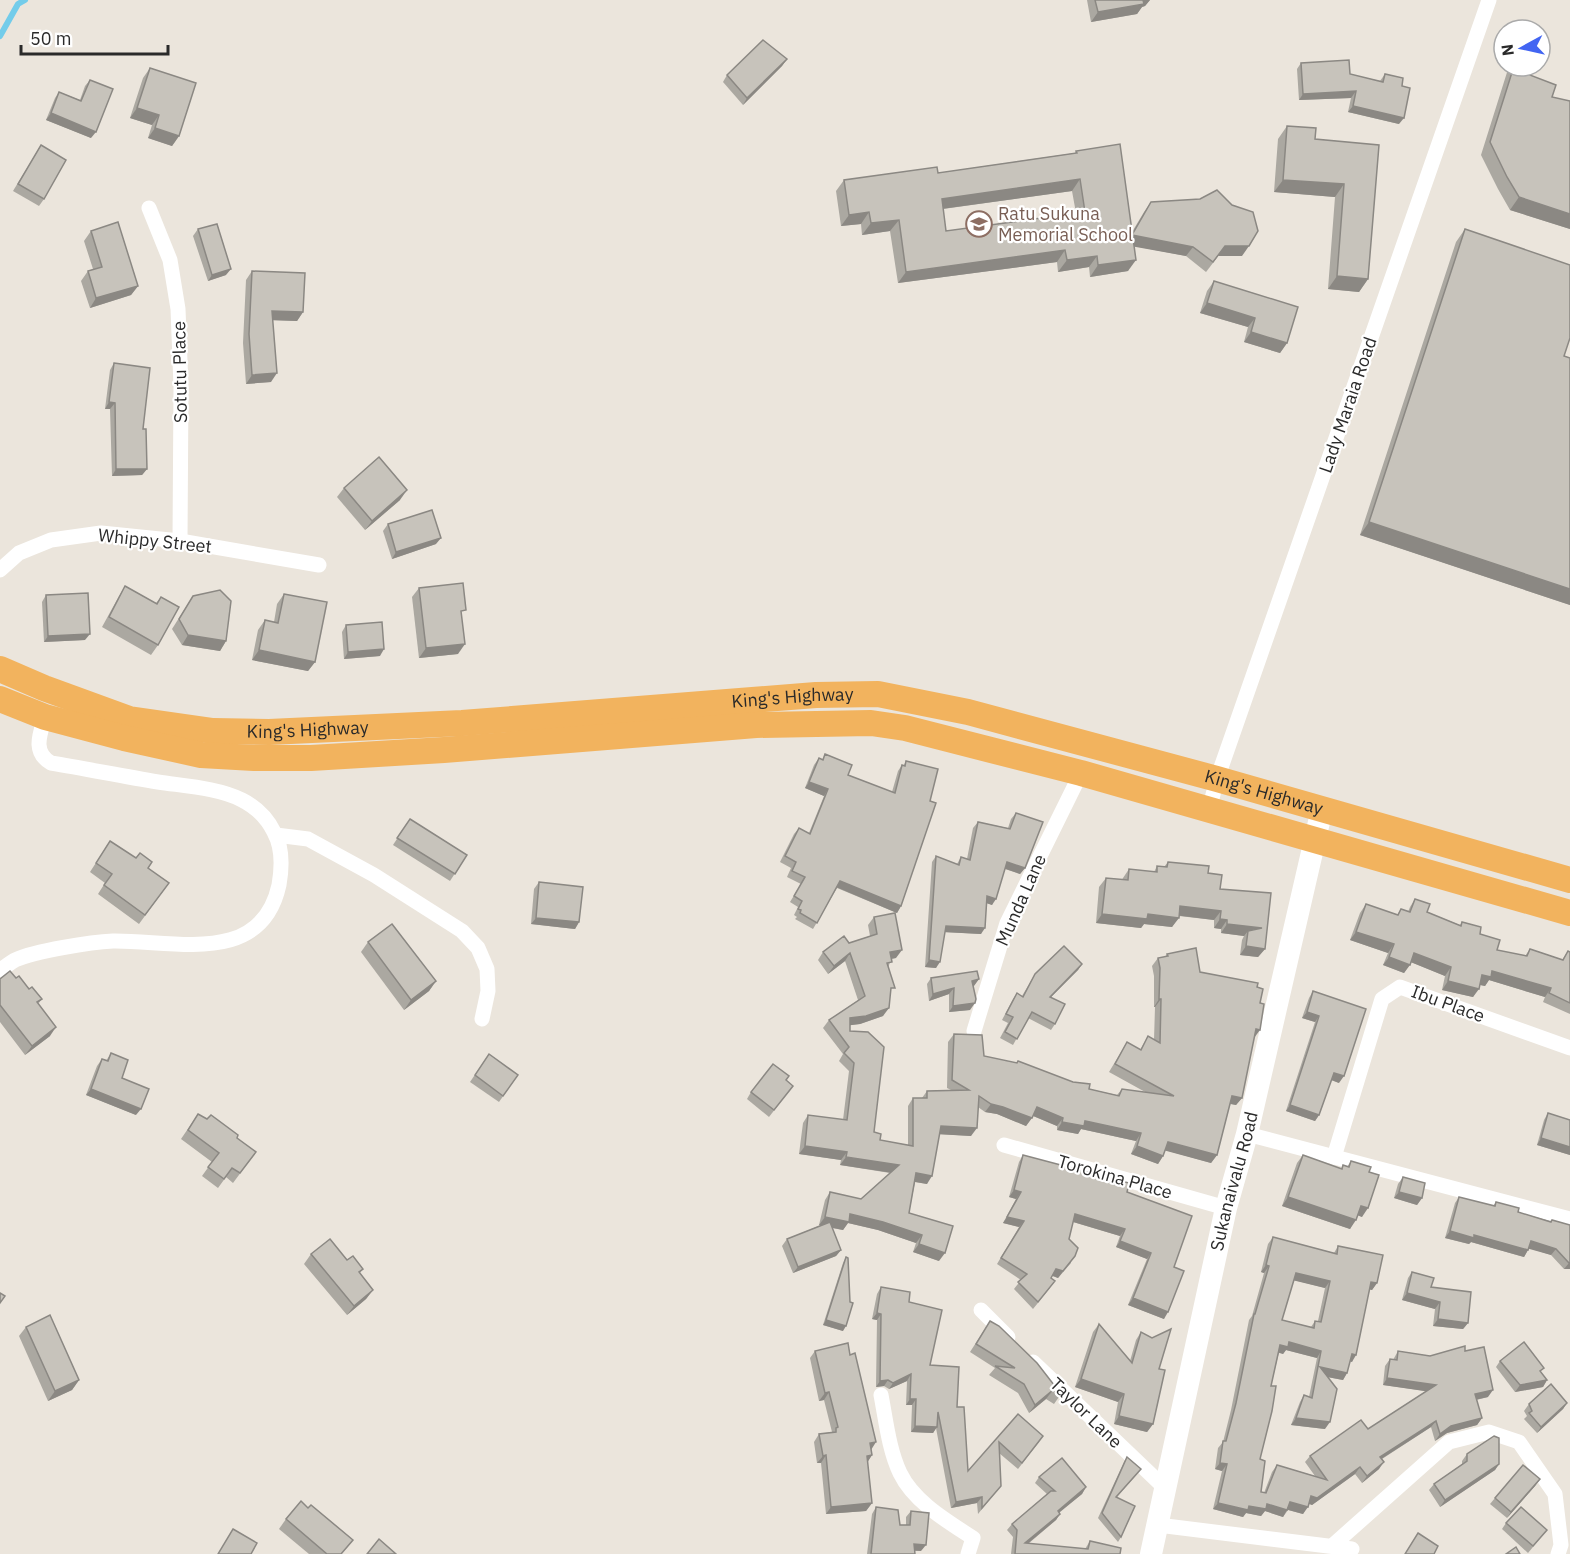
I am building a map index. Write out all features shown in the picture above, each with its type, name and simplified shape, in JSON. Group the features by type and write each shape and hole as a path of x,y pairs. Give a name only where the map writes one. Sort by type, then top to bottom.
{"highway":[{"name":"King's Highway","path":"0,669 44,688 129,719 213,731 269,732 462,723 816,694 878,694 968,712 1217,779 1570,880"},
{"name":"King's Highway","path":"0,699 45,717 124,738 201,754 265,758 311,758 455,749 756,725 871,723 905,728 1081,773 1570,913"}],"main road":[{"name":"Sukanaivalu Road","path":"1151,1554 1226,1208 1247,1134 1322,809"}],"street":[{"name":"Lady Maraia Road","path":"1209,810 1217,779 1489,0"},
{"name":"Sotutu Place","path":"149,208 170,260 178,309 181,387 180,541"},
{"name":"Whippy Street","path":"0,570 18,553 51,540 101,532 180,541 318,565"},
{"path":"0,970 16,960 59,949 113,941 164,945 232,940 247,934 261,924 277,893 282,870 276,835 268,820 241,799 209,791 51,763 41,756 38,745 45,717"},
{"name":"Munda Lane","path":"975,1031 1006,923 1081,773"},
{"path":"276,835 309,839 374,875 462,931 478,948 487,969 488,991 482,1019"},
{"name":"Ibu Place","path":"1334,1157 1382,999 1400,987 1570,1048"},
{"path":"1247,1134 1570,1219"},
{"name":"Torokina Place","path":"1004,1145 1226,1208"},
{"name":"Taylor Lane","path":"981,1310 1166,1489"},
{"path":"881,1395 895,1461 906,1484 948,1522 973,1538 968,1554"},
{"path":"1332,1546 1449,1442 1489,1432 1519,1442 1555,1494 1561,1545 1558,1554"},
{"path":"1158,1524 1352,1549"}],"building":[{"path":"1095,0 1143,0 1144,4 1098,12"},
{"path":"763,40 787,59 747,98 727,75"},
{"path":"1349,60 1350,74 1383,82 1385,74 1403,78 1402,86 1410,88 1404,118 1353,106 1356,91 1303,94 1301,63"},
{"path":"150,68 196,83 179,136 155,128 159,115 137,108"},
{"path":"1510,78 1538,78 1556,85 1552,97 1570,101 1570,214 1519,197 1490,142"},
{"path":"90,80 113,89 96,132 51,113 59,92 81,101"},
{"path":"1287,126 1316,128 1315,139 1379,145 1368,279 1337,276 1344,184 1283,180"},
{"path":"1120,144 1136,260 1098,265 1097,256 1067,260 1065,250 906,272 899,220 871,223 869,212 849,215 844,180 937,167 938,173 1077,153 1076,151","holes":["1080,179 1085,212 946,231 942,199"]},
{"path":"41,145 66,160 44,199 18,184"},
{"path":"1217,190 1232,205 1253,212 1258,231 1249,246 1225,246 1213,262 1193,247 1132,235 1151,202 1200,199"},
{"path":"118,222 138,286 96,298 88,271 102,267 91,231"},
{"path":"217,224 231,269 212,275 198,229"},
{"path":"1465,229 1570,265 1570,338 1564,356 1570,358 1570,589 1369,522"},
{"path":"252,271 305,273 303,312 272,311 277,373 252,375 249,334"},
{"path":"1214,281 1298,307 1287,343 1251,332 1255,318 1207,303"},
{"path":"114,363 150,368 143,429 146,429 147,469 116,469 115,403 109,402"},
{"path":"379,457 407,490 372,521 344,488"},
{"path":"432,510 441,538 396,552 388,524"},
{"path":"463,583 466,610 461,611 465,644 426,648 419,588"},
{"path":"125,586 157,604 161,597 179,607 158,645 109,617"},
{"path":"220,590 231,601 226,641 188,635 179,619 193,596"},
{"path":"88,593 90,634 48,636 46,595"},
{"path":"284,594 327,602 315,662 259,650 265,620 278,623"},
{"path":"382,622 384,649 348,652 346,625"},
{"path":"825,754 852,765 848,775 895,793 902,765 905,766 906,761 938,769 930,801 936,803 901,906 840,881 817,923 800,913 801,910 798,909 802,901 794,896 805,877 792,871 796,862 785,856 799,828 810,834 828,789 809,782 819,758 823,760"},
{"path":"1016,813 1043,822 1025,868 1007,862 996,899 987,896 985,928 946,926 940,962 929,960 936,856 959,865 961,857 970,860 978,822 1010,829"},
{"path":"410,819 467,855 455,874 397,838"},
{"path":"110,841 136,858 140,853 152,862 148,868 169,883 145,915 104,885 112,874 96,863"},
{"path":"1168,862 1209,866 1208,873 1222,875 1220,889 1271,893 1265,949 1246,946 1248,931 1262,928 1227,924 1227,920 1220,919 1221,911 1180,906 1179,918 1148,914 1147,919 1102,914 1106,878 1128,880 1129,869 1157,872 1157,866 1167,867"},
{"path":"539,882 583,887 579,922 536,918"},
{"path":"1415,899 1430,904 1427,912 1461,926 1462,922 1481,927 1480,934 1500,940 1497,950 1527,956 1530,949 1563,960 1568,951 1570,952 1570,1003 1549,993 1551,988 1492,971 1491,977 1482,975 1479,989 1448,981 1451,967 1414,953 1410,965 1389,957 1394,944 1356,932 1366,904 1398,915 1401,909 1410,912"},
{"path":"895,913 902,950 890,952 892,962 887,963 895,988 891,988 889,1008 866,1016 850,1018 850,1031 868,1032 884,1047 874,1132 881,1134 880,1140 913,1146 913,1098 927,1098 927,1091 969,1090 952,1080 954,1034 982,1035 984,1056 1017,1063 1018,1061 1073,1082 1090,1084 1089,1089 1119,1096 1122,1089 1174,1096 1115,1064 1127,1042 1141,1050 1148,1036 1160,1043 1161,999 1159,999 1158,958 1196,948 1200,972 1258,983 1257,987 1263,989 1260,1003 1264,1004 1260,1030 1256,1029 1242,1098 1232,1096 1217,1155 1168,1142 1163,1156 1137,1146 1141,1133 1085,1121 1084,1126 1062,1122 1063,1118 1037,1107 1032,1118 991,1104 979,1096 977,1128 941,1126 932,1176 916,1173 909,1213 953,1226 945,1253 919,1244 922,1235 883,1222 850,1214 849,1222 825,1217 830,1192 861,1199 899,1165 846,1157 847,1152 805,1146 808,1115 847,1120 854,1063 844,1053 849,1047 829,1020 865,996 850,953 834,966 823,952 844,936 849,943 877,934 874,917"},
{"path":"392,924 436,981 411,1000 368,942"},
{"path":"1064,946 1082,964 1050,997 1065,1004 1055,1024 1032,1012 1017,1039 1005,1032 1013,1017 1006,1014 1017,993 1023,997 1035,974"},
{"path":"10,971 16,978 19,976 29,989 32,987 42,999 37,1002 56,1027 32,1046 0,1005 0,979"},
{"path":"977,971 979,979 972,981 975,1003 953,1006 954,988 933,994 931,978"},
{"path":"1313,991 1366,1009 1344,1076 1334,1073 1319,1115 1290,1105 1319,1016 1307,1012"},
{"path":"111,1053 128,1060 122,1078 149,1089 141,1109 91,1089 102,1059 108,1061"},
{"path":"489,1054 518,1075 503,1096 475,1075"},
{"path":"773,1064 789,1076 786,1080 793,1086 774,1110 751,1092"},
{"path":"1548,1113 1570,1120 1570,1147 1541,1138"},
{"path":"198,1114 207,1119 211,1115 256,1152 240,1173 232,1168 224,1179 208,1167 219,1153 188,1130"},
{"path":"1023,1155 1129,1183 1127,1192 1192,1216 1174,1267 1184,1271 1168,1312 1133,1298 1151,1253 1120,1241 1125,1229 1075,1214 1069,1239 1078,1248 1075,1256 1063,1271 1056,1269 1051,1278 1055,1281 1038,1302 1018,1282 1027,1274 1001,1258 1024,1221 1007,1217 1021,1192 1014,1190"},
{"path":"1303,1155 1342,1169 1343,1165 1349,1167 1351,1161 1371,1167 1369,1172 1379,1175 1368,1208 1361,1206 1356,1220 1288,1197"},
{"path":"1403,1177 1425,1183 1422,1198 1399,1192"},
{"path":"1459,1197 1495,1206 1496,1202 1519,1208 1518,1212 1570,1225 1570,1263 1556,1249 1531,1241 1528,1250 1450,1231"},
{"path":"830,1222 841,1250 798,1267 787,1239"},
{"path":"1273,1237 1337,1254 1338,1246 1383,1255 1377,1283 1371,1282 1356,1355 1352,1354 1347,1373 1320,1367 1337,1389 1330,1422 1296,1418 1304,1395 1312,1398 1321,1351 1289,1342 1288,1347 1280,1345 1271,1386 1276,1386 1272,1411 1260,1459 1265,1461 1261,1492 1266,1493 1277,1465 1327,1480 1310,1456 1361,1420 1368,1429 1436,1385 1387,1378 1390,1359 1397,1360 1398,1351 1430,1356 1465,1346 1465,1351 1484,1347 1493,1390 1475,1394 1482,1418 1451,1426 1440,1434 1436,1421 1380,1457 1384,1462 1367,1476 1360,1467 1317,1498 1311,1496 1308,1507 1290,1502 1287,1510 1267,1504 1266,1509 1249,1506 1248,1510 1218,1503 1227,1464 1220,1463 1223,1441 1226,1441 1236,1403 1254,1314 1269,1266 1266,1265","holes":["1296,1273 1330,1281 1321,1322 1315,1321 1314,1328 1282,1320"]},
{"path":"330,1239 347,1260 353,1256 363,1269 359,1272 373,1290 354,1306 311,1254"},
{"path":"846,1257 848,1258 850,1302 853,1303 846,1326 826,1320"},
{"path":"1412,1272 1434,1278 1431,1287 1471,1292 1468,1323 1438,1319 1440,1302 1407,1293"},
{"path":"881,1287 910,1292 909,1302 942,1310 930,1365 959,1367 957,1407 964,1407 968,1471 1018,1414 1043,1436 1022,1463 999,1442 1001,1486 982,1508 982,1497 956,1502 938,1412 937,1427 915,1426 916,1399 910,1399 911,1374 893,1383 888,1380 880,1381 881,1314 877,1313"},
{"path":"0,1293 5,1296 0,1303"},
{"path":"50,1315 79,1380 55,1391 26,1327"},
{"path":"990,1321 999,1326 1037,1363 1060,1395 1053,1390 1035,1405 1024,1384 995,1366 1015,1368 976,1344"},
{"path":"1099,1324 1132,1363 1141,1332 1152,1338 1171,1329 1159,1369 1165,1370 1153,1424 1119,1416 1124,1394 1081,1379"},
{"path":"1524,1342 1544,1368 1540,1371 1547,1380 1520,1385 1500,1361"},
{"path":"848,1343 850,1355 855,1353 876,1442 870,1443 872,1455 867,1456 872,1503 831,1507 826,1455 823,1456 819,1434 836,1432 838,1427 829,1392 825,1393 815,1351"},
{"path":"1551,1384 1567,1403 1541,1427 1529,1413 1532,1411 1529,1404"},
{"path":"1494,1436 1499,1438 1499,1464 1445,1500 1434,1484 1467,1461 1467,1454"},
{"path":"1127,1457 1141,1469 1116,1497 1135,1506 1121,1537 1102,1513"},
{"path":"1062,1458 1086,1487 1058,1511 1060,1514 1025,1543 1088,1549 1090,1541 1121,1548 1120,1554 1015,1554 1017,1530 1012,1524 1051,1491 1055,1491 1039,1477"},
{"path":"1523,1465 1540,1479 1511,1512 1495,1498"},
{"path":"301,1501 308,1508 311,1505 353,1540 341,1554 327,1554 286,1519"},
{"path":"876,1507 898,1510 900,1525 910,1525 911,1511 929,1513 926,1545 914,1544 915,1554 871,1554"},
{"path":"1521,1507 1547,1530 1533,1546 1506,1523"},
{"path":"233,1529 257,1543 251,1554 218,1554"},
{"path":"1418,1533 1438,1546 1434,1554 1405,1554"},
{"path":"379,1539 396,1554 367,1554"},
{"path":"1516,1547 1520,1554 1506,1554"}],"waterway":[{"path":"0,36 18,4 25,0"}],"place":[{"name":"Ratu Sukuna Memorial School","path":"979,224"}]}
